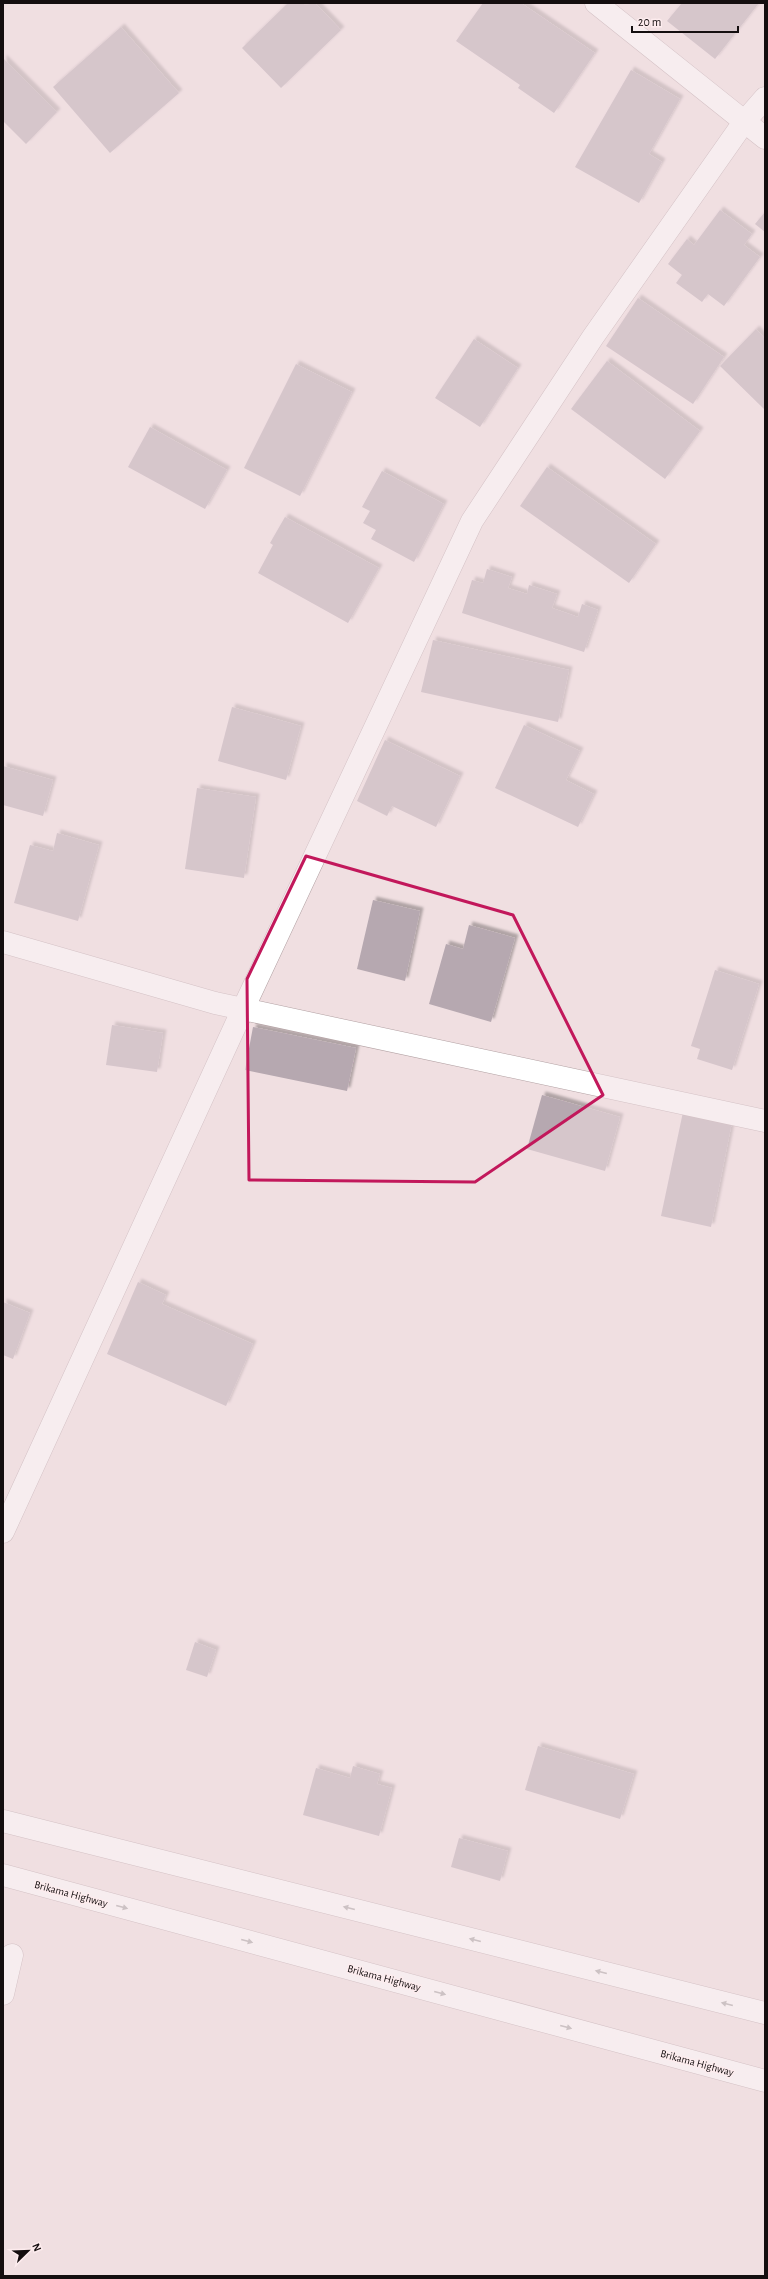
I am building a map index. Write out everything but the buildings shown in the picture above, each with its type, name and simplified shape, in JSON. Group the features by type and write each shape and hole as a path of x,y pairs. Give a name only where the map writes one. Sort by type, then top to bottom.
{"main road":[{"path":"596,3 765,138"},
{"path":"3,1532 243,1009 472,522 593,337 744,122 765,98"},
{"path":"3,942 215,1003 765,1121"},
{"path":"3,1822 765,2013"},
{"name":"Brikama Highway","path":"3,1875 765,2081"},
{"path":"3,1994 12,1955"}],"highlighted area":[{"path":"306,856 513,915 603,1095 475,1182 249,1180 247,979"}]}
